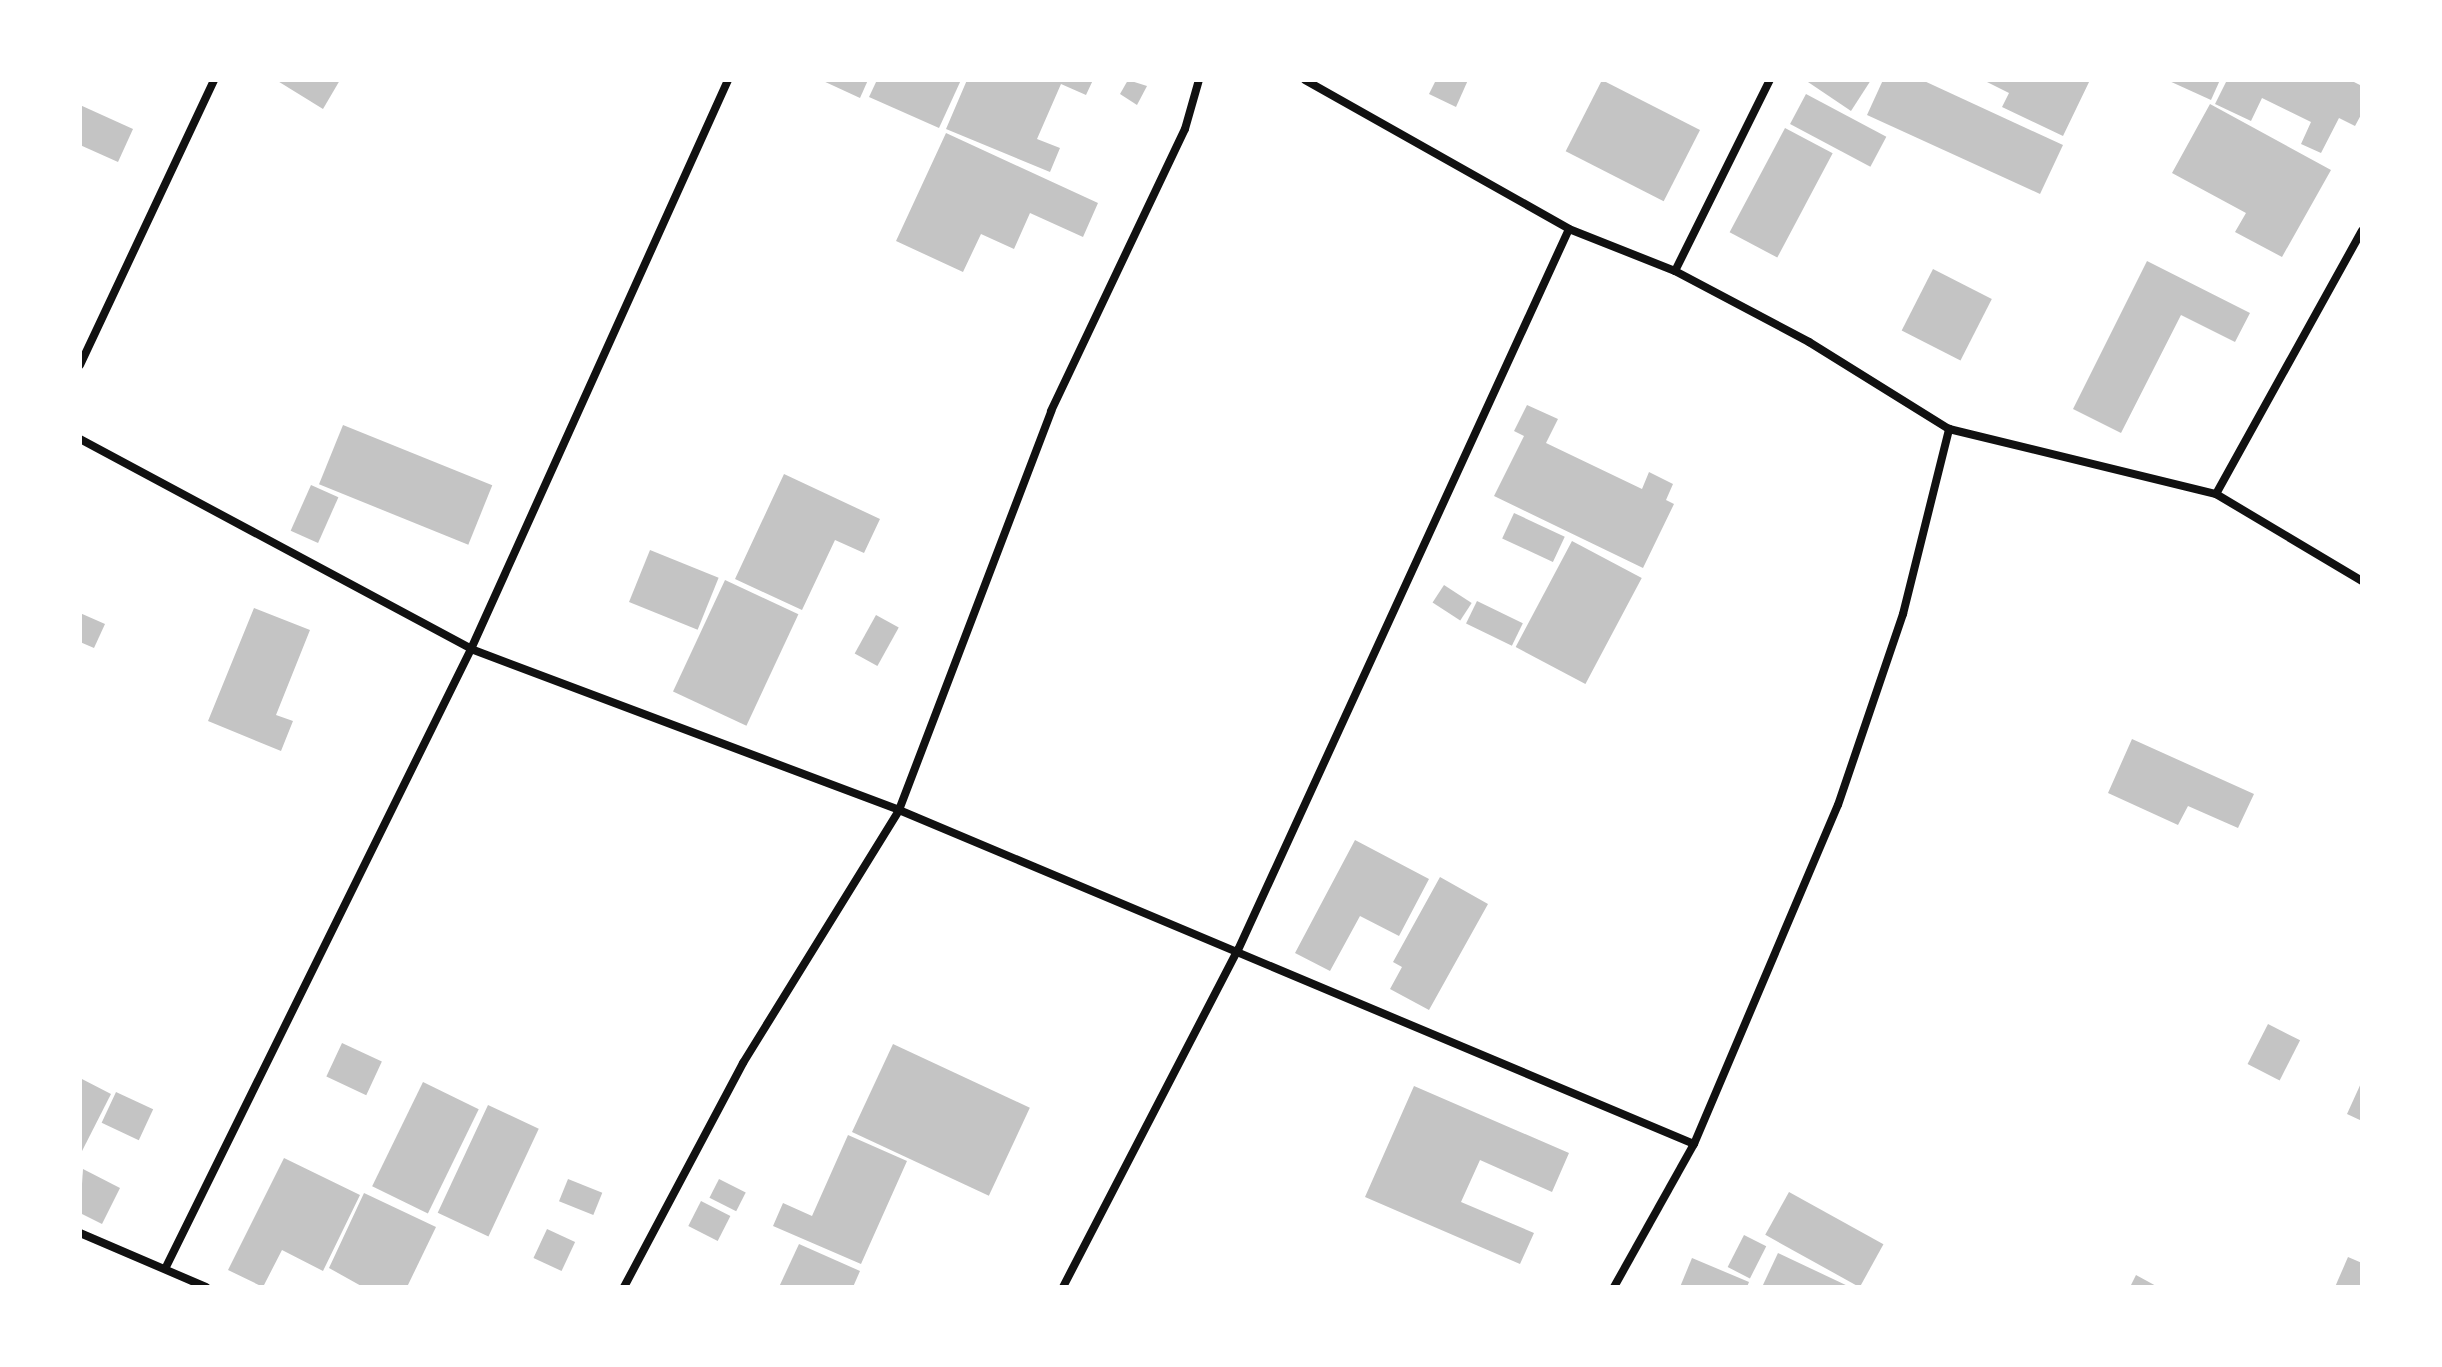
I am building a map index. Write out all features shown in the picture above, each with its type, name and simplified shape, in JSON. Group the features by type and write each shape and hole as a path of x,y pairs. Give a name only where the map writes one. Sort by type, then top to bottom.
{"street":[{"path":"80,365 214,80"},
{"path":"166,1267 471,649 728,80"},
{"path":"624,1287 743,1063 899,810 1051,411 1185,129 1199,80"},
{"path":"1305,80 1569,229 1675,271 1949,429 2216,494 2362,581"},
{"path":"1675,271 1770,80"},
{"path":"1063,1287 1238,950 1569,229"},
{"path":"2216,494 2362,231"},
{"path":"1614,1287 1694,1144 1838,805 1903,614 1949,429"},
{"path":"80,439 471,649 899,810 1694,1144"},
{"path":"80,1233 166,1267 206,1287"}],"building":[{"path":"276,80 340,80 323,109"},
{"path":"821,80 868,80 860,98"},
{"path":"877,80 961,80 939,128 869,97"},
{"path":"967,80 1093,80 1086,95 1061,84 1037,139 1060,148 1050,172 946,129"},
{"path":"1128,80 1147,86 1137,105 1120,94"},
{"path":"1436,80 1468,80 1456,107 1429,94"},
{"path":"1602,80 1700,130 1664,201 1566,151"},
{"path":"1805,80 1871,80 1851,111"},
{"path":"1883,80 1922,80 2063,145 2040,194 1867,115"},
{"path":"1983,80 2090,80 2063,136 2002,107 2009,93"},
{"path":"2167,80 2220,80 2211,100"},
{"path":"2227,80 2350,80 2362,86 2362,113 2355,126 2339,118 2321,153 2301,144 2311,122 2262,98 2251,121 2215,104"},
{"path":"1806,94 1886,137 1870,167 1790,124"},
{"path":"2210,104 2331,170 2282,257 2235,232 2246,213 2172,173"},
{"path":"80,105 133,129 118,162 80,145"},
{"path":"1785,128 1833,153 1777,258 1730,232"},
{"path":"946,133 1098,203 1083,237 1030,213 1014,249 981,234 963,272 896,241"},
{"path":"2147,261 2250,313 2235,342 2181,315 2121,433 2073,409"},
{"path":"1933,269 1992,299 1960,360 1902,330"},
{"path":"1527,405 1558,419 1546,443 1642,489 1649,472 1673,484 1666,500 1674,504 1643,568 1494,496 1524,436 1514,431"},
{"path":"343,425 492,485 468,545 319,484"},
{"path":"784,474 880,519 864,553 835,540 802,610 735,579"},
{"path":"311,485 338,497 318,543 291,531"},
{"path":"1514,513 1565,537 1553,562 1502,538"},
{"path":"1572,541 1642,578 1585,684 1516,647"},
{"path":"650,550 719,578 698,630 629,602"},
{"path":"725,580 798,614 746,726 673,691"},
{"path":"1444,585 1472,603 1460,621 1433,603"},
{"path":"1477,601 1523,623 1512,646 1466,623"},
{"path":"254,608 310,630 276,715 293,721 281,751 208,721"},
{"path":"80,613 105,624 94,648 80,642"},
{"path":"876,615 899,628 877,666 855,653"},
{"path":"2132,739 2254,794 2238,828 2188,806 2178,825 2108,793"},
{"path":"1355,840 1429,879 1399,936 1360,916 1330,971 1295,953"},
{"path":"1440,877 1488,904 1429,1010 1390,989 1402,967 1393,962"},
{"path":"2268,1024 2300,1040 2280,1080 2248,1064"},
{"path":"342,1043 382,1062 366,1095 326,1077"},
{"path":"893,1044 1030,1108 989,1196 852,1132"},
{"path":"80,1078 111,1094 80,1155"},
{"path":"2362,1081 2362,1121 2347,1114"},
{"path":"423,1082 479,1109 428,1213 372,1186"},
{"path":"1414,1086 1569,1153 1552,1192 1480,1160 1461,1202 1534,1233 1520,1264 1365,1197"},
{"path":"116,1092 153,1109 139,1140 102,1123"},
{"path":"488,1105 539,1129 488,1237 438,1213"},
{"path":"848,1135 907,1161 861,1264 773,1226 783,1203 812,1216"},
{"path":"284,1158 360,1195 323,1271 282,1250 263,1287 228,1270"},
{"path":"83,1169 120,1188 102,1224 80,1213"},
{"path":"568,1179 602,1193 593,1215 559,1201"},
{"path":"719,1179 746,1193 736,1211 709,1198"},
{"path":"1789,1192 1883,1244 1859,1287 1765,1235"},
{"path":"364,1193 436,1227 407,1287 363,1287 329,1268"},
{"path":"701,1201 730,1216 718,1241 688,1226"},
{"path":"547,1229 575,1242 562,1271 533,1258"},
{"path":"1744,1235 1766,1246 1750,1278 1728,1267"},
{"path":"799,1244 860,1271 853,1287 779,1287"},
{"path":"1778,1253 1850,1287 1762,1287"},
{"path":"2348,1257 2362,1263 2362,1287 2335,1287"},
{"path":"1692,1258 1749,1282 1747,1287 1680,1287"},
{"path":"2136,1275 2158,1287 2130,1287"}]}
